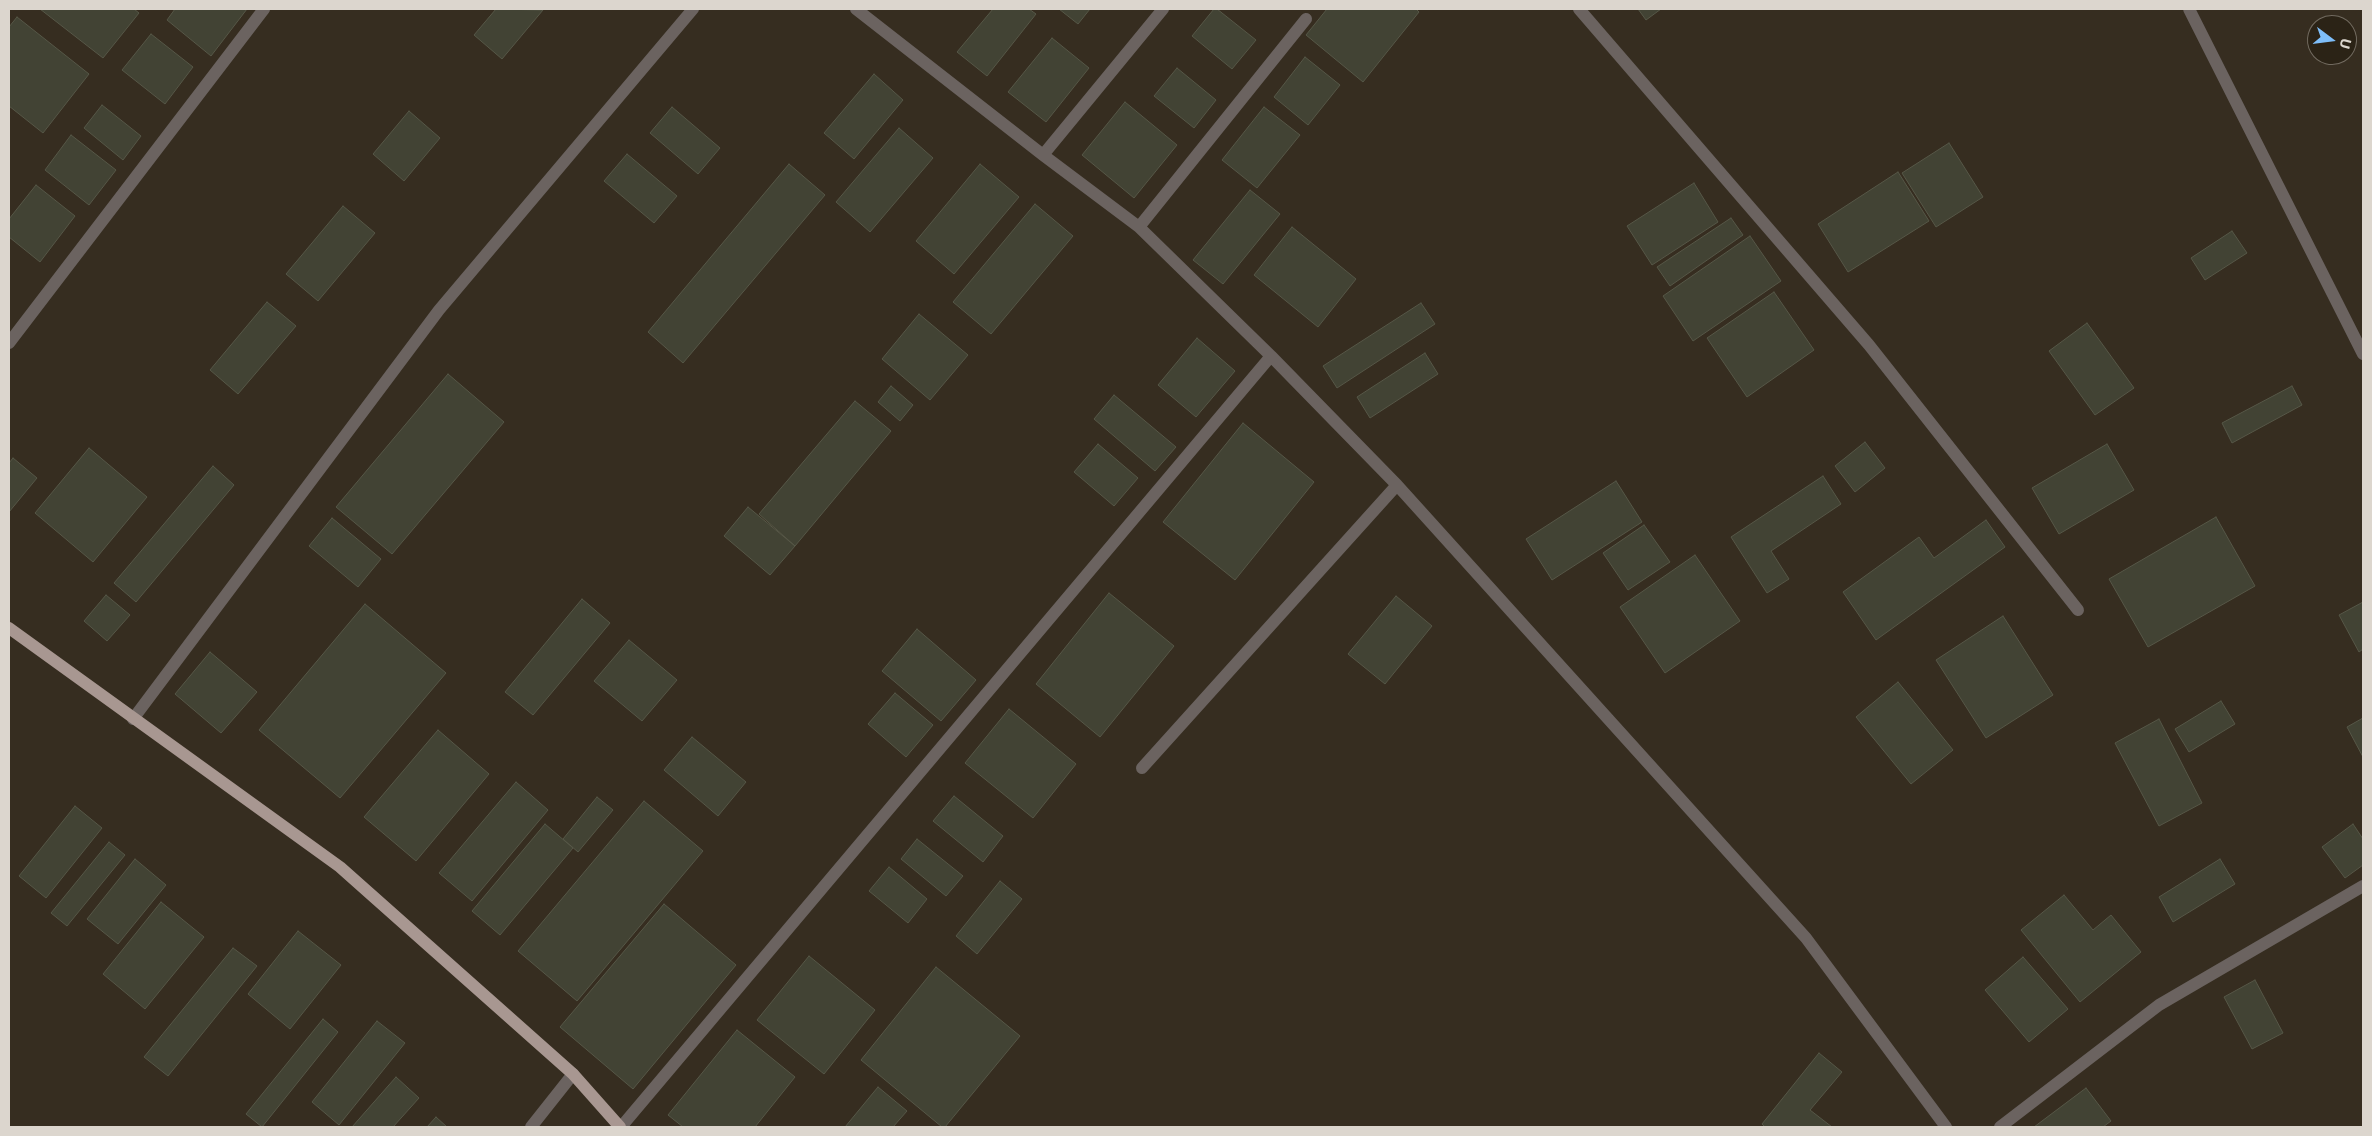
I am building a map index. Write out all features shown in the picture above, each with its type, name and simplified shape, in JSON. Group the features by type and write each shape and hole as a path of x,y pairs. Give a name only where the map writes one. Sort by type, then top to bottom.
{"main road":[{"path":"9,628 340,867 573,1074 620,1127"}],"street":[{"path":"9,343 264,9"},
{"path":"133,719 439,310 693,9"},
{"path":"856,9 1043,155 1139,227 1271,356 1397,485 1806,938 1946,1127"},
{"path":"1043,155 1163,9"},
{"path":"1579,9 1869,345 2078,610"},
{"path":"2189,9 2363,354"},
{"path":"1139,227 1306,19"},
{"path":"620,1127 1271,356"},
{"path":"1142,768 1397,485"},
{"path":"2000,1127 2159,1005 2363,886"},
{"path":"531,1127 573,1074"}],"building":[{"path":"40,9 134,9 139,13 103,58"},
{"path":"175,9 247,9 211,56 167,20"},
{"path":"496,9 543,10 502,59 474,35"},
{"path":"993,9 1029,9 1036,14 987,76 957,52"},
{"path":"1059,9 1090,9 1078,24"},
{"path":"1214,9 1217,9 1256,40 1232,69 1192,36"},
{"path":"1327,9 1416,9 1419,12 1363,82 1306,35"},
{"path":"1638,9 1661,9 1646,20"},
{"path":"17,17 89,74 43,133 9,106 9,27"},
{"path":"151,34 193,67 165,104 122,70"},
{"path":"1052,38 1089,68 1046,122 1008,92"},
{"path":"1305,57 1340,85 1308,125 1274,97"},
{"path":"1177,68 1216,100 1194,128 1154,96"},
{"path":"874,74 903,100 854,159 824,133"},
{"path":"1125,102 1177,145 1134,198 1082,155"},
{"path":"102,105 141,136 123,160 84,128"},
{"path":"672,107 720,148 698,174 650,133"},
{"path":"1264,107 1300,135 1257,188 1222,160"},
{"path":"409,111 440,138 404,181 373,154"},
{"path":"899,128 933,158 870,232 836,202"},
{"path":"71,135 116,170 89,205 45,170"},
{"path":"1949,143 1983,197 1936,227 1902,173"},
{"path":"627,154 677,196 654,223 604,181"},
{"path":"789,164 825,195 683,363 648,332"},
{"path":"980,164 1019,197 954,274 916,241"},
{"path":"1898,172 1929,221 1848,272 1818,224"},
{"path":"1694,183 1718,222 1652,265 1627,226"},
{"path":"36,185 75,216 40,262 9,237 9,219"},
{"path":"1250,190 1280,214 1223,284 1193,260"},
{"path":"1035,204 1073,236 991,334 953,302"},
{"path":"343,206 375,233 318,301 286,274"},
{"path":"1731,218 1743,235 1670,286 1657,267"},
{"path":"1292,227 1356,279 1318,327 1254,275"},
{"path":"2232,231 2247,253 2205,280 2191,258"},
{"path":"1750,236 1781,281 1693,341 1663,296"},
{"path":"1774,292 1814,350 1747,397 1707,338"},
{"path":"267,302 296,326 238,394 210,370"},
{"path":"1421,303 1435,324 1337,388 1323,366"},
{"path":"919,314 968,355 930,400 882,359"},
{"path":"2087,323 2134,388 2095,415 2049,351"},
{"path":"1197,338 1235,371 1196,417 1158,385"},
{"path":"1425,353 1438,374 1370,418 1357,397"},
{"path":"448,374 504,422 392,554 336,507"},
{"path":"891,386 913,405 900,421 878,402"},
{"path":"2292,386 2302,405 2232,443 2222,423"},
{"path":"1114,395 1176,447 1155,471 1094,419"},
{"path":"855,401 891,431 795,546 759,514"},
{"path":"1243,423 1314,482 1235,580 1163,522"},
{"path":"1865,442 1885,468 1855,492 1835,466"},
{"path":"1098,444 1138,478 1114,506 1074,472"},
{"path":"2107,444 2134,490 2059,534 2032,488"},
{"path":"89,448 147,497 93,562 35,513"},
{"path":"13,458 37,478 9,512 9,463"},
{"path":"213,466 234,485 136,602 114,583"},
{"path":"1823,476 1841,504 1771,551 1789,579 1767,593 1731,537"},
{"path":"1616,481 1642,522 1552,580 1526,539"},
{"path":"748,507 795,546 770,575 724,536"},
{"path":"2216,517 2255,586 2148,647 2109,579"},
{"path":"332,518 381,559 358,587 309,546"},
{"path":"1986,520 2005,547 1876,640 1843,592 1919,537 1934,558"},
{"path":"1644,525 1670,562 1628,590 1603,553"},
{"path":"1695,555 1740,621 1665,673 1620,607"},
{"path":"1109,593 1174,646 1100,737 1036,684"},
{"path":"106,595 130,615 107,641 84,621"},
{"path":"1396,596 1432,626 1385,684 1348,654"},
{"path":"582,599 610,623 533,715 505,692"},
{"path":"2363,602 2363,649 2359,652 2339,615"},
{"path":"365,604 446,673 340,798 259,730"},
{"path":"2003,616 2053,695 1986,738 1936,660"},
{"path":"917,629 976,680 941,721 882,671"},
{"path":"629,640 677,680 642,721 594,681"},
{"path":"210,652 257,692 221,733 175,694"},
{"path":"1898,682 1953,750 1911,784 1856,717"},
{"path":"895,693 933,725 906,757 868,724"},
{"path":"2221,701 2235,724 2189,752 2175,729"},
{"path":"1009,709 1076,764 1033,818 965,763"},
{"path":"2363,718 2363,757 2347,727"},
{"path":"2159,719 2202,803 2159,826 2115,743"},
{"path":"438,730 489,774 416,861 364,817"},
{"path":"692,737 746,782 718,816 664,770"},
{"path":"516,782 548,810 472,901 439,873"},
{"path":"954,796 1003,836 983,862 933,821"},
{"path":"597,797 613,810 578,852 563,839"},
{"path":"644,801 703,851 577,1001 518,951"},
{"path":"75,806 102,828 46,898 19,876"},
{"path":"545,824 573,848 500,935 472,911"},
{"path":"2353,824 2363,839 2363,865 2345,878 2322,847"},
{"path":"917,839 963,876 946,896 901,859"},
{"path":"109,842 125,855 67,926 51,913"},
{"path":"135,859 166,885 118,944 87,919"},
{"path":"2220,859 2235,884 2173,922 2159,897"},
{"path":"889,867 927,899 908,923 869,891"},
{"path":"1000,881 1022,899 977,954 956,936"},
{"path":"2064,895 2093,930 2111,915 2141,952 2080,1002 2021,930"},
{"path":"161,902 204,937 145,1009 103,974"},
{"path":"664,904 736,965 633,1089 560,1027"},
{"path":"298,931 341,965 290,1029 248,994"},
{"path":"233,948 257,966 168,1076 144,1057"},
{"path":"809,956 875,1010 824,1074 757,1020"},
{"path":"2023,957 2068,1009 2029,1042 1985,990"},
{"path":"936,967 1020,1036 945,1127 942,1127 861,1060"},
{"path":"2255,980 2283,1033 2252,1049 2224,997"},
{"path":"323,1019 338,1032 262,1127 246,1114"},
{"path":"377,1021 405,1043 339,1125 312,1102"},
{"path":"737,1030 795,1077 755,1127 683,1127 668,1115"},
{"path":"1819,1053 1842,1072 1810,1110 1832,1127 1765,1127 1762,1124"},
{"path":"396,1077 419,1098 393,1127 352,1127"},
{"path":"878,1087 907,1111 893,1127 845,1127"},
{"path":"2086,1088 2111,1121 2103,1127 2034,1127"},
{"path":"436,1117 447,1127 427,1127"}]}
